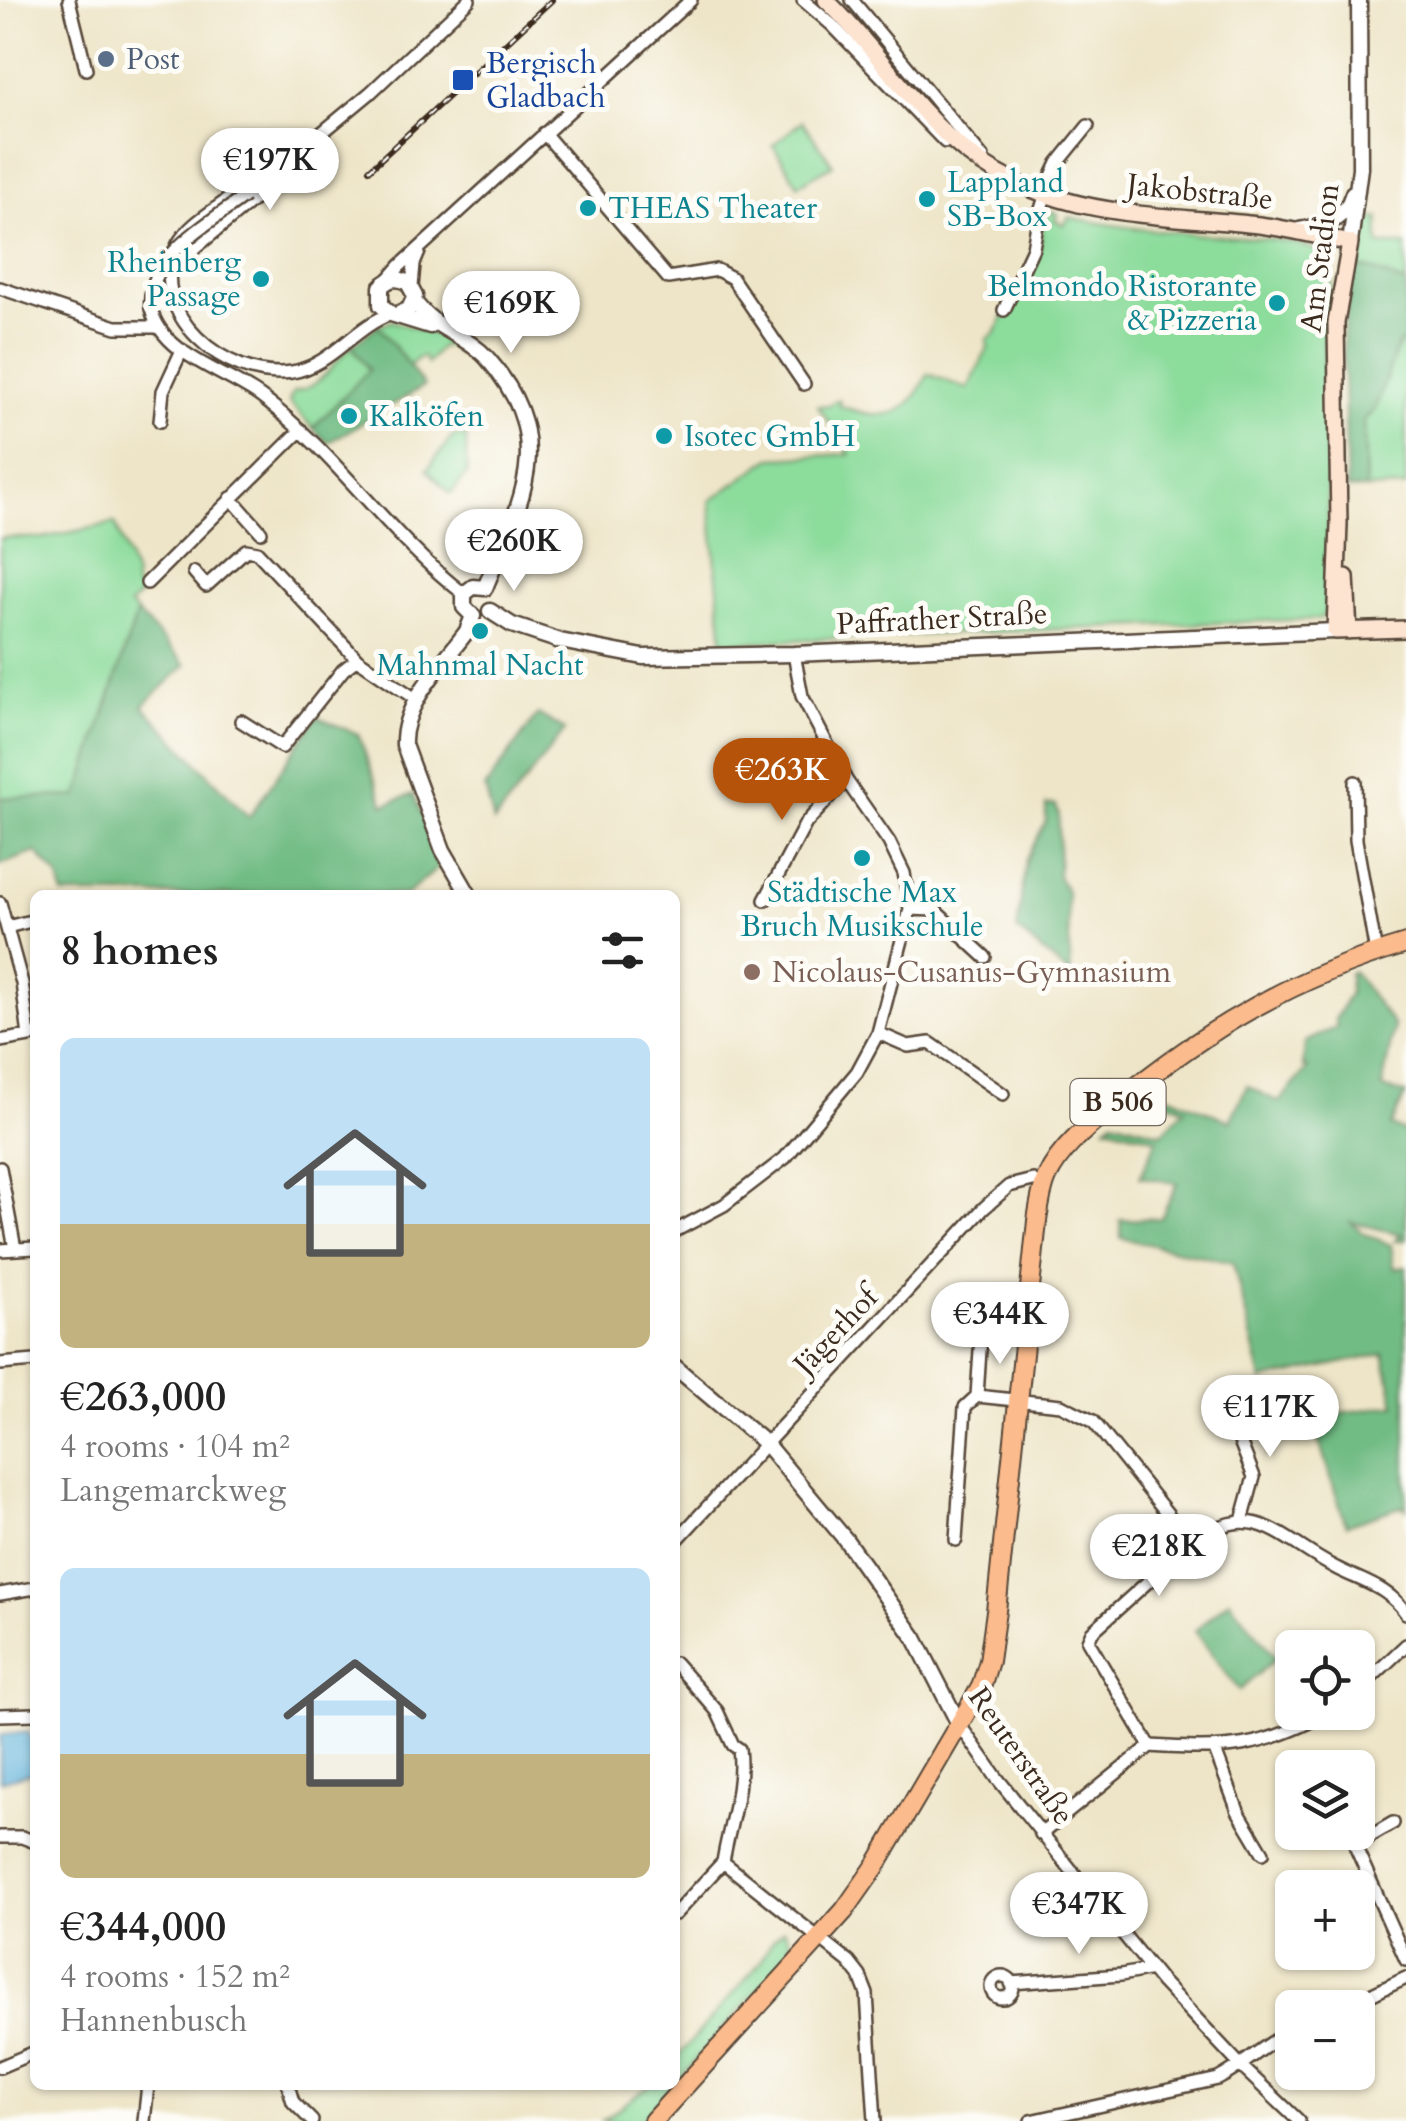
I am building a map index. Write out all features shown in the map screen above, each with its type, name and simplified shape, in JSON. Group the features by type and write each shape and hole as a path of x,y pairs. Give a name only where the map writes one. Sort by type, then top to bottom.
{"main road":[{"path":"826,0 953,141 1000,176"},
{"name":"Jakobstraße","path":"1000,176 1045,196 1138,215 1298,230 1350,243"},
{"name":"Am Stadion","path":"1342,631 1336,323 1350,243"},
{"name":"Am Stadion","path":"1338,524 1345,545 1342,631"},
{"path":"1346,590 1352,606 1361,615 1401,629"},
{"name":"Paffrather Straße","path":"1342,631 1401,629"},
{"name":"B 506","path":"654,2121 836,1922 877,1864 981,1686 989,1661 1037,1221 1046,1180 1056,1161 1138,1085 1223,1024 1279,992 1376,952 1406,944"}],"street":[{"path":"69,0 86,69"},
{"path":"424,244 414,264 409,310 394,314 299,371 273,373 244,367 200,340 177,314 170,291 172,267 358,104 469,0"},
{"path":"346,342 379,301 379,292 424,244 691,0"},
{"name":"Jakobstraße","path":"803,0 832,25 926,126 958,152 1000,176"},
{"name":"Jakobstraße","path":"852,0 957,130 1000,176"},
{"name":"Am Stadion","path":"1350,243 1360,168 1358,0"},
{"path":"1004,310 1034,248 1045,196 1058,163 1088,126"},
{"path":"544,133 668,278 716,270 732,278 804,384"},
{"path":"1298,230 1338,220 1351,200 1360,168"},
{"path":"278,175 245,196 164,263 152,284 151,309 158,327 182,350 259,395 301,430 434,572 464,594"},
{"path":"388,281 398,278 425,316 486,357 518,404 530,464 522,498 485,588"},
{"path":"0,288 116,327 158,327"},
{"path":"379,301 394,314 453,334"},
{"path":"160,421 163,391 182,350"},
{"path":"146,583 301,430"},
{"path":"231,498 261,532"},
{"path":"194,572 206,586 246,550 258,552 357,659 417,700"},
{"path":"464,594 474,587 485,588"},
{"path":"473,616 490,611 493,600 485,588"},
{"path":"464,594 464,607 473,616"},
{"name":"Paffrather Straße","path":"490,611 512,624 560,641 622,654 794,654 1342,631"},
{"path":"467,890 443,850 404,746 403,730 408,713 467,631 473,616"},
{"path":"680,1228 724,1205 785,1158 857,1072 878,1033 910,910 904,873 890,842 846,780 802,696 794,654"},
{"path":"241,721 282,747 343,670 357,659"},
{"path":"765,900 806,824 846,780"},
{"path":"1354,782 1356,840 1376,952"},
{"path":"0,903 30,1025"},
{"path":"910,910 934,910 985,957"},
{"path":"7,927 30,921"},
{"path":"878,1033 908,1046 930,1043 1003,1094"},
{"path":"0,1040 30,1036"},
{"path":"0,1168 15,1249"},
{"name":"Jägerhof","path":"680,1537 998,1194 1009,1186 1034,1180"},
{"path":"0,1250 30,1248"},
{"path":"956,1540 965,1408 977,1396 982,1335"},
{"path":"0,1364 30,1361"},
{"name":"Reuterstraße","path":"680,1371 766,1443 884,1592 915,1638 959,1724 1041,1834 1152,1970 1242,2067 1300,2121"},
{"path":"977,1396 1061,1405 1094,1422 1190,1543"},
{"path":"1225,1403 1254,1478 1242,1521"},
{"path":"1150,1746 1088,1641 1092,1632 1211,1528 1242,1521 1264,1524 1336,1568 1383,1589 1406,1613"},
{"path":"0,1594 30,1589"},
{"path":"1375,1674 1406,1645"},
{"path":"680,1669 718,1711 739,1749 740,1790 728,1823 724,1862 680,1909"},
{"path":"0,1716 30,1714"},
{"path":"1041,1834 1150,1746 1214,1750 1253,1744 1294,1730"},
{"path":"1214,1750 1238,1810 1263,1853"},
{"path":"1393,1824 1356,1848 1406,1960"},
{"path":"0,1838 30,1840"},
{"path":"724,1862 849,1962 867,1994 875,2121"},
{"path":"1011,1982 1121,1976 1152,1970"},
{"path":"1375,1993 1406,1978"},
{"path":"1031,2121 1218,2079 1242,2067 1254,2053 1275,2041"},
{"path":"0,2066 30,2054"},
{"path":"144,2121 147,2090"},
{"path":"289,2090 293,2102 312,2121"}],"green space":[{"path":"802,121 833,165 798,185 773,145"},
{"path":"1051,211 1058,214 1055,220 1064,225 1069,217 1146,229 1283,241 1331,259 1324,339 1329,538 1325,615 1318,619 723,643 710,501 771,458 850,454 818,406 839,399 840,406 856,411 893,413 912,401 928,374 968,389 988,348 987,339 995,334 1040,246 1043,222"},
{"path":"1379,218 1379,245 1406,245 1406,284 1355,268 1364,219"},
{"path":"1356,268 1370,269 1406,284 1406,343 1399,343 1375,409 1364,420 1366,489 1347,489 1343,339"},
{"path":"392,321 445,338 465,351 456,353 451,347 441,346 427,364 420,357 409,366 378,325"},
{"path":"378,325 424,386 328,443 313,428 369,370 352,346"},
{"path":"1399,343 1406,343 1406,487 1366,489 1364,420 1375,409"},
{"path":"352,346 370,370 313,428 289,402 293,392 319,380"},
{"path":"466,435 467,474 451,494 427,470 453,436"},
{"path":"115,523 135,576 135,586 142,593 130,605 137,613 78,796 0,798 0,538 43,538"},
{"path":"137,613 186,665 143,706 249,817 317,717 358,734 384,805 413,794 443,864 412,890 62,890 59,878 36,852 0,865 0,798 78,796"},
{"path":"538,714 565,730 494,822 485,788"},
{"path":"1046,805 1056,805 1059,815 1058,876 1067,892 1071,976 1017,930 1026,860 1046,821"},
{"path":"1353,971 1394,1026 1382,1088 1406,1094 1391,1126 1406,1132 1406,1240 1395,1241 1401,1234 1351,1222 1363,1233 1391,1245 1394,1268 1406,1267 1406,1509 1403,1506 1346,1525 1311,1417 1395,1405 1384,1354 1262,1380 1233,1263 1121,1238 1120,1220 1161,1218 1177,1183 1140,1177 1157,1139 1106,1126 1113,1120 1162,1133 1185,1109 1147,1093 1152,1088 1230,1121 1247,1086 1279,1102 1308,1068 1303,1067 1305,1042 1337,1027 1335,1020 1350,992 1349,973"},
{"path":"1229,1600 1275,1659 1239,1691 1195,1631"},
{"path":"784,1929 792,1942 789,1955 680,2077 680,2054 759,1964 773,1939"},
{"path":"643,2090 669,2090 641,2121 602,2121"}],"water":[{"path":"28,1732 30,1773 0,1781 0,1735"}],"railway":[{"path":"369,170 552,0"}],"place":[{"name":"Post","path":"106,59"},
{"name":"Bergisch Gladbach","path":"463,80"},
{"name":"Lappland SB-Box","path":"927,199"},
{"name":"THEAS Theater","path":"588,208"},
{"name":"Rheinberg Passage","path":"261,279"},
{"name":"Belmondo Ristorante & Pizzeria","path":"1277,303"},
{"name":"Kalköfen","path":"349,416"},
{"name":"Isotec GmbH","path":"664,436"},
{"name":"Mahnmal Nacht","path":"480,631"},
{"name":"Städtische Max Bruch Musikschule","path":"862,858"},
{"name":"Nicolaus-Cusanus-Gymnasium","path":"752,972"}]}
